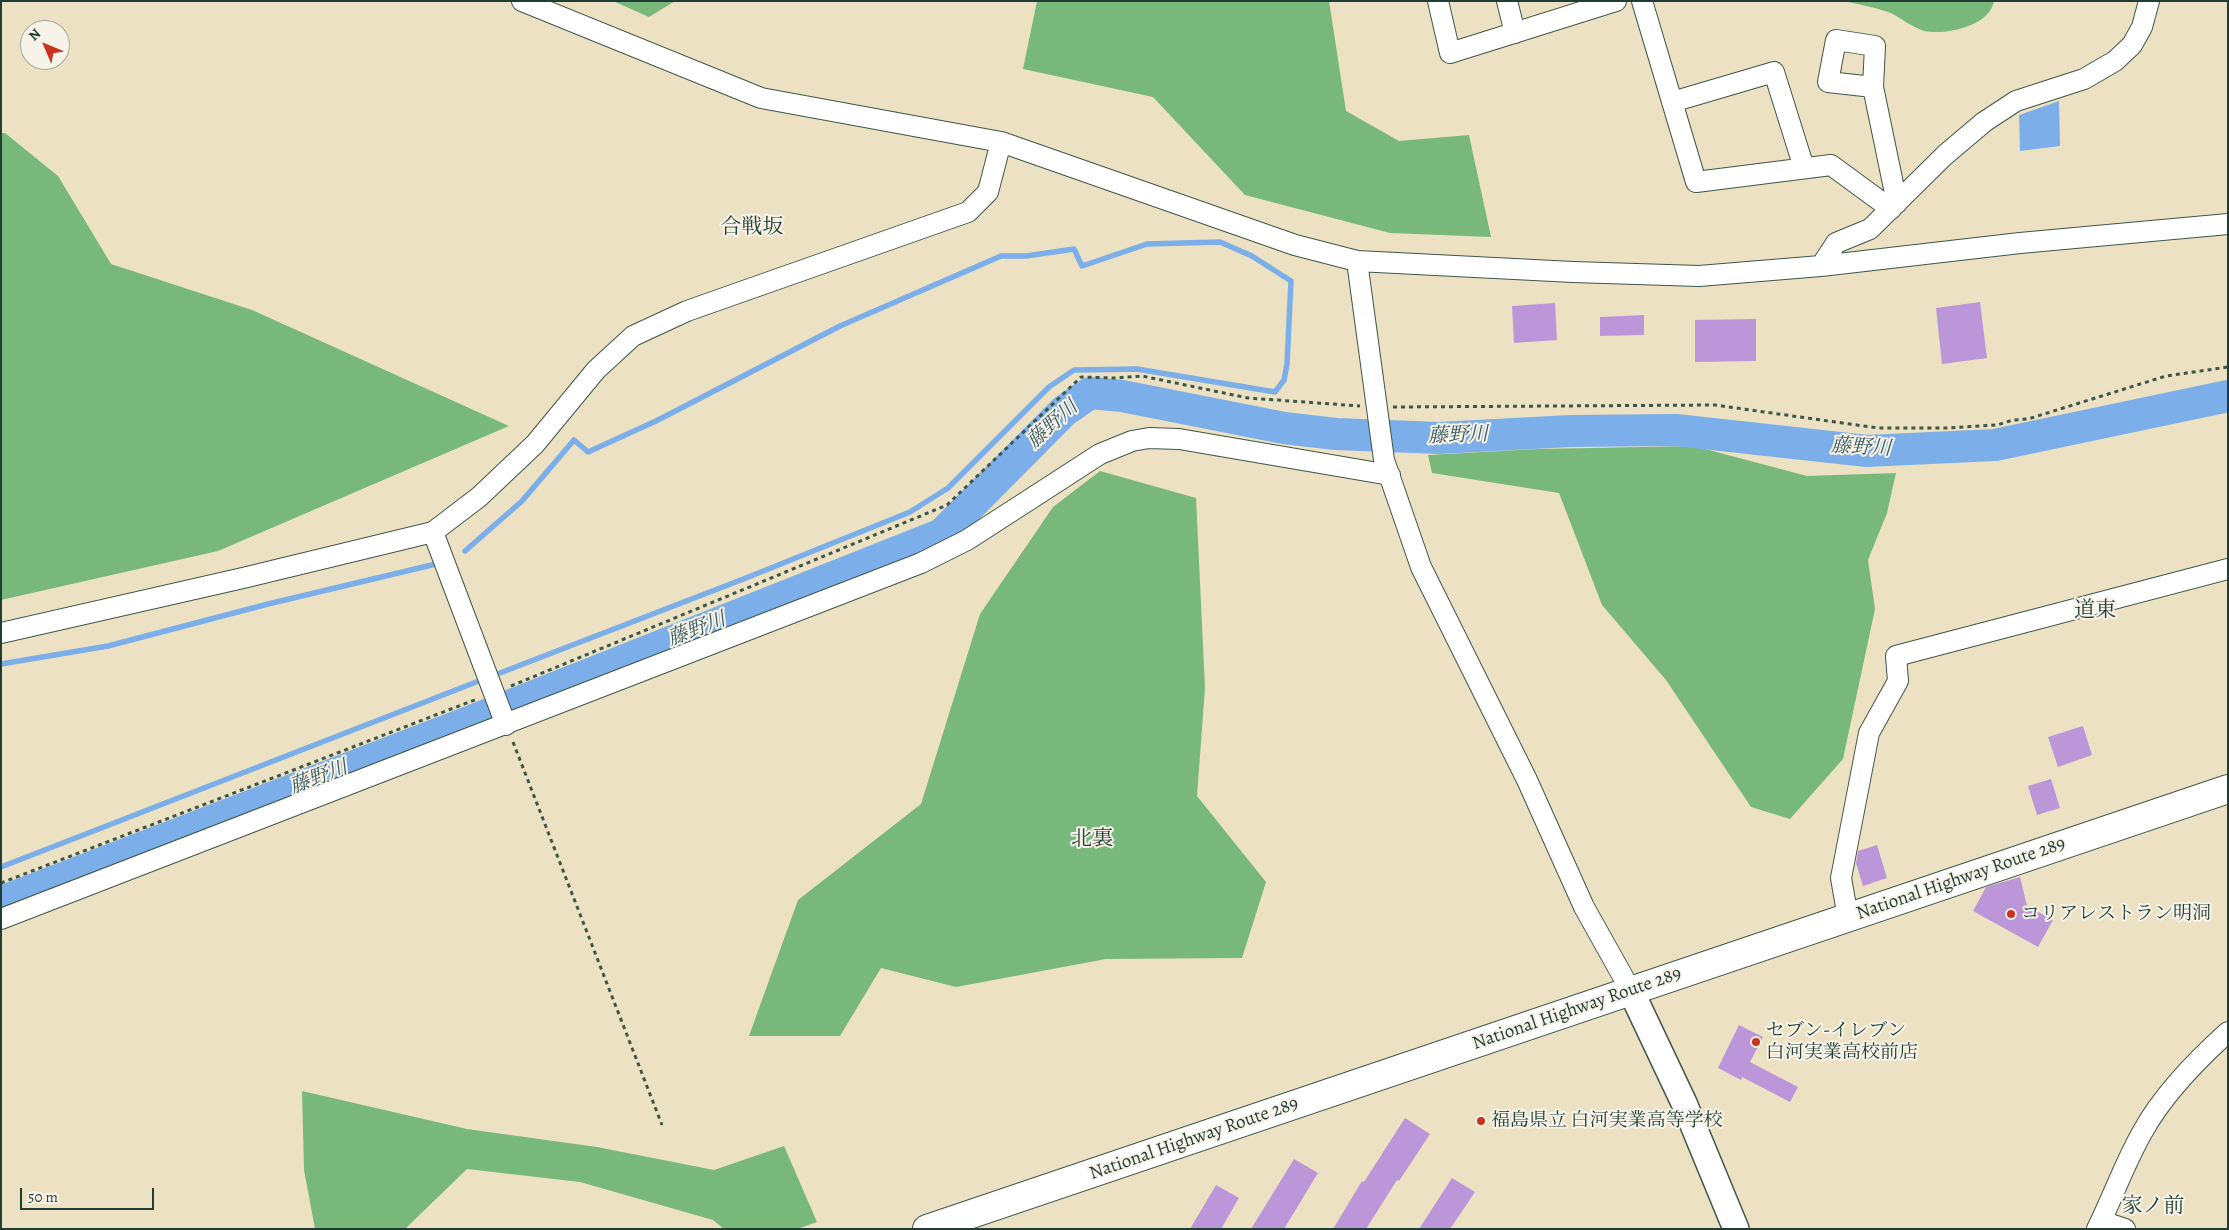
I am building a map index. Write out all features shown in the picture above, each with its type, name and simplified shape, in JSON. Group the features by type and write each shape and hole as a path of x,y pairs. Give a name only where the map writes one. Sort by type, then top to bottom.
{"highway":[{"name":"National Highway Route 289","path":"926,1229 2228,788"}],"main road":[{"path":"1631,991 1684,1103 1736,1229"}],"street":[{"path":"522,1 761,98 1001,142 1295,245 1357,261 1573,272 1699,276 1821,266 2228,224"},
{"path":"1438,1 1450,53 1616,1"},
{"path":"1507,1 1515,33"},
{"path":"1642,1 1696,182 1831,164 1894,206"},
{"path":"1821,266 1836,243 1870,229 1945,155 1984,122 2016,101 2084,79 2114,61 2132,45 2142,27 2149,1"},
{"path":"1672,102 1774,72 1804,168"},
{"path":"1873,87 1894,206"},
{"path":"1,633 243,578 432,532 479,497 535,444 596,370 633,336 687,311 968,212 988,192 1001,142"},
{"path":"1357,261 1387,468 1397,503 1421,567 1527,780 1584,907 1631,991"},
{"path":"1,919 921,563 967,540 1100,454 1132,442 1149,438 1179,439 1387,468"},
{"path":"432,532 506,725"},
{"path":"1848,918 1841,878 1869,733 1898,682 1896,656 2228,569"},
{"path":"2125,1229 2099,1225 2143,1131 2159,1106 2209,1049 2228,1032"}],"path":[{"path":"1,883 494,693"},
{"path":"506,725 662,1125"}],"green space":[{"path":"613,1 675,1 649,17"},
{"path":"1037,1 1329,1 1346,111 1399,141 1469,135 1491,237 1390,233 1245,195 1153,97 1023,69"},
{"path":"1843,1 1994,1 1986,16 1978,21 1960,29 1933,32 1921,30 1888,12"},
{"path":"1,133 5,133 58,176 111,264 252,310 509,426 218,551 1,600"},
{"path":"1694,446 1807,476 1896,473 1887,513 1868,560 1875,609 1843,759 1790,819 1751,807 1666,680 1602,605 1559,493 1432,473 1428,455 1538,449"},
{"path":"1100,471 1196,498 1205,688 1197,796 1266,882 1242,958 1106,959 956,987 881,968 840,1036 749,1036 798,900 921,804 980,614 1053,507"},
{"path":"302,1091 467,1129 597,1147 714,1170 784,1146 817,1222 797,1229 724,1229 713,1220 580,1182 467,1169 405,1229 315,1229 304,1170"}],"water":[{"path":"2059,101 2060,146 2020,151 2019,115"}],"building":[{"path":"1980,302 1987,358 1942,364 1936,308"},
{"path":"1555,303 1557,340 1514,343 1512,306"},
{"path":"1644,315 1644,335 1600,336 1600,317"},
{"path":"1756,319 1756,361 1695,362 1695,320"},
{"path":"2083,726 2092,755 2058,767 2048,737"},
{"path":"2051,779 2060,808 2037,815 2028,786"},
{"path":"1877,845 1887,878 1863,886 1856,863 1858,851"},
{"path":"2020,877 2027,906 2053,920 2038,947 1973,911 1986,887"},
{"path":"1739,1025 1763,1037 1750,1062 1798,1087 1790,1102 1742,1077 1741,1080 1718,1068"},
{"path":"1405,1118 1430,1134 1399,1181 1397,1180 1366,1229 1333,1229 1362,1181 1364,1182"},
{"path":"1294,1159 1318,1173 1284,1229 1251,1229"},
{"path":"1452,1178 1475,1192 1450,1229 1419,1229"},
{"path":"1216,1185 1239,1198 1221,1229 1190,1229"}],"waterway":[{"path":"465,551 522,501 574,440 588,452 656,421 840,326 1001,256 1026,256 1074,249 1082,266 1147,244 1220,242 1252,256 1291,281 1287,364 1284,380 1275,392 1137,369 1074,370 1049,387 948,488 910,512 500,673"},
{"name":"藤野川","path":"1,902 469,722 942,534 1064,411 1090,393 1122,396 1284,428 1336,434 1439,438 1571,431 1676,430 1867,451 1995,445 2228,396"},
{"path":"1,664 108,646 268,604 436,564"},
{"path":"1,867 484,679"}],"place":[{"name":"コリアレストラン明洞","path":"2011,914"},
{"name":"セブン-イレブン 白河実業高校前店","path":"1756,1042"},
{"name":"福島県立 白河実業高等学校","path":"1481,1121"}],"district":[{"name":"合戦坂","path":"752,228"},
{"name":"道東","path":"2095,611"},
{"name":"北裏","path":"1092,840"},
{"name":"家ノ前","path":"2153,1207"}]}
